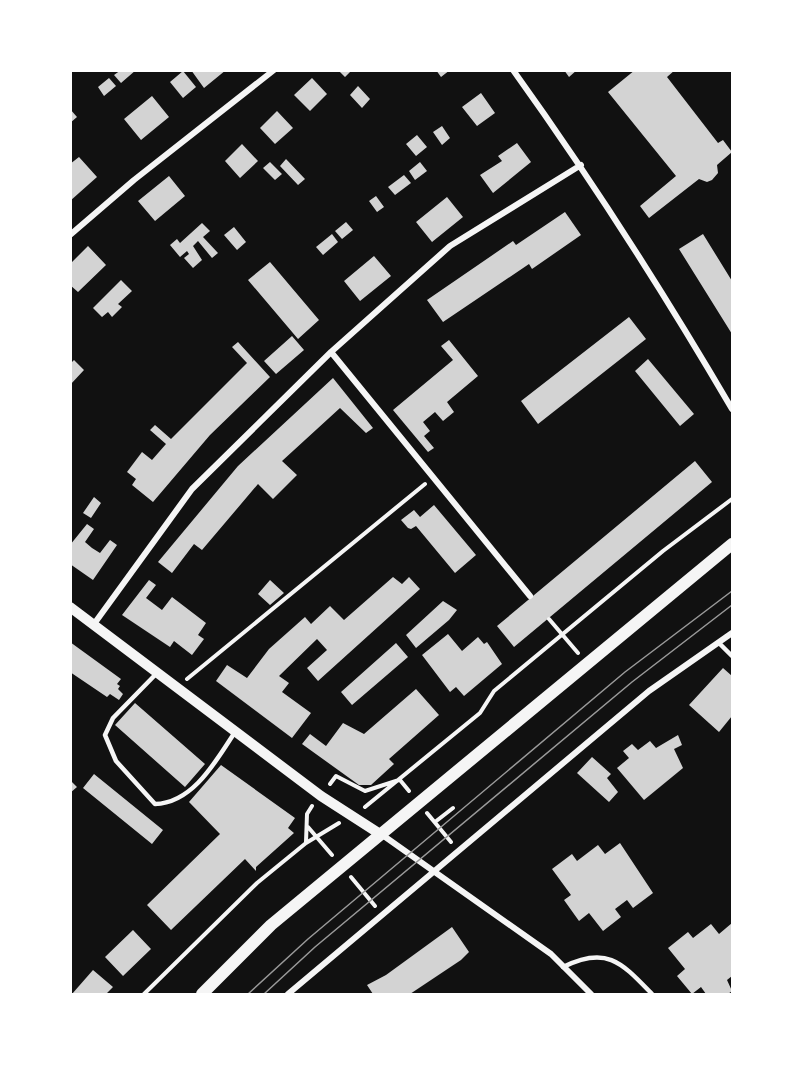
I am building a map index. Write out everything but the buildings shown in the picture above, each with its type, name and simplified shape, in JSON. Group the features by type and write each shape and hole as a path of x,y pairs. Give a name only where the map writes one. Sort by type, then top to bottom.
{"main road":[{"path":"202,994 271,925 732,544"}],"street":[{"path":"70,235 134,180 274,70"},
{"path":"513,70 581,165 679,318 732,409"},
{"path":"94,624 192,489 331,352 450,246 581,165"},
{"path":"331,352 530,596"},
{"path":"70,607 321,796 435,870 552,954 591,994"},
{"path":"288,994 649,691 732,633"}],"lane":[{"path":"718,643 732,656"},
{"path":"158,672 113,718 105,735 116,761 155,804 171,803 188,794 236,731"},
{"path":"563,967 583,957 598,956 615,961 651,994"}],"path":[{"path":"177,687 434,477"},
{"path":"144,994 256,883 306,843 307,814 336,776 364,791 400,780 480,714 494,691 663,551 732,499"},
{"path":"549,619 587,665"},
{"path":"435,822 453,808"}],"tram line":[{"path":"248,994 308,939 625,672 732,591"},
{"path":"264,994 315,947 632,682 732,605"}]}
